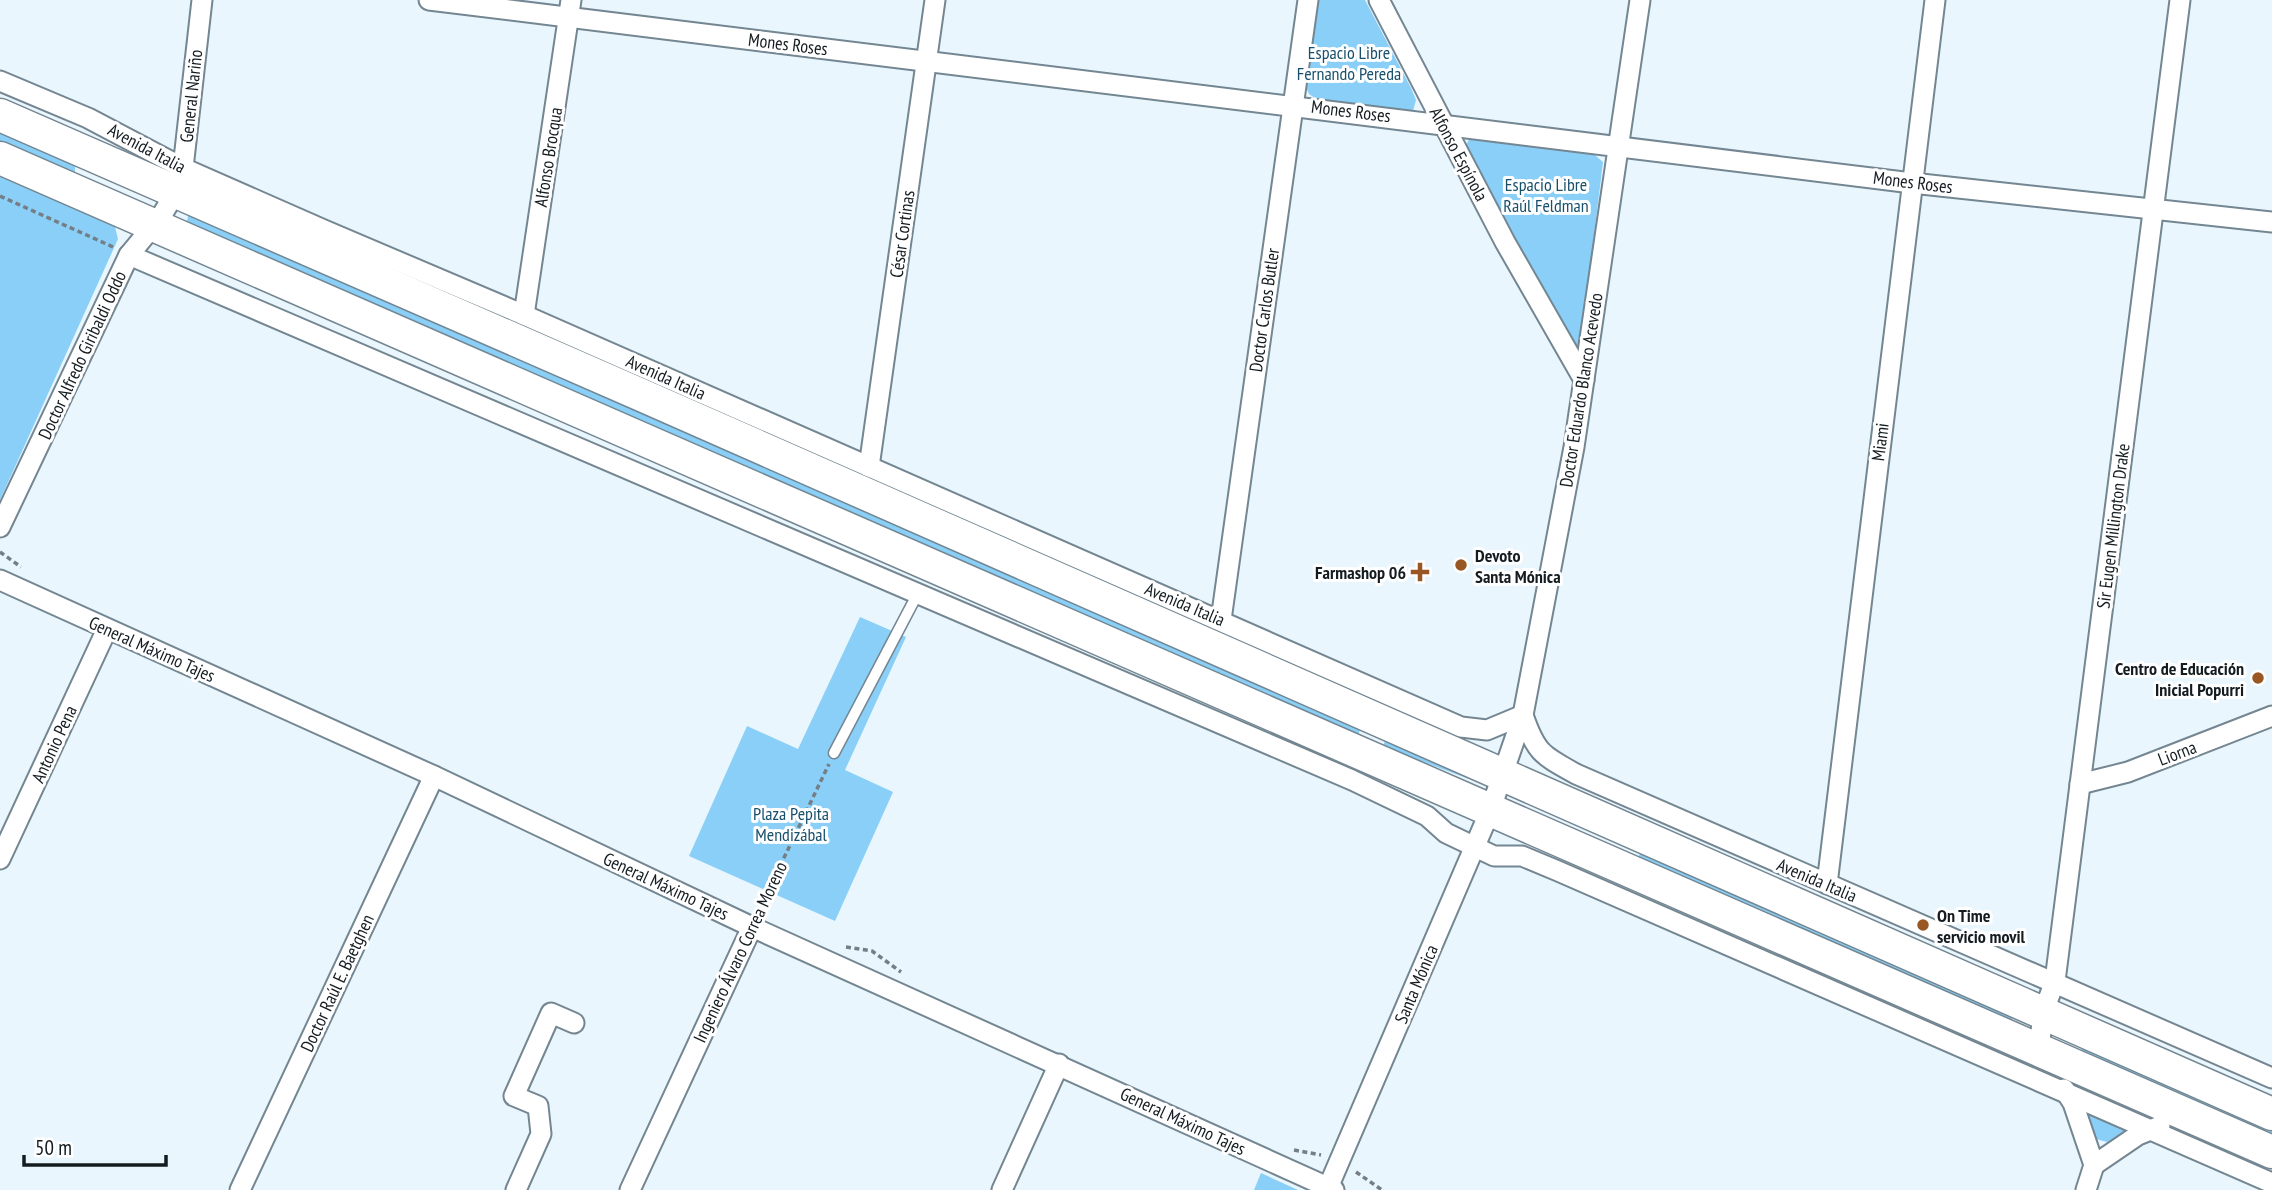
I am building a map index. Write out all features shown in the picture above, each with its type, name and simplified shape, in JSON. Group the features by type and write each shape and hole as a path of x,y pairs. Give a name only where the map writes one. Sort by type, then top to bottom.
{"main road":[{"name":"Avenida Italia","path":"0,115 113,164 179,179 1328,683 1380,706 1472,762 2272,1114"},
{"path":"0,158 924,580 1357,768 1490,811 1619,870 2272,1153"},
{"path":"1357,768 1380,753 1470,780 1503,776"},
{"path":"1490,811 1506,805 1518,806 1633,834"}],"street":[{"name":"General Nariño","path":"179,179 202,0"},
{"name":"Mones Roses","path":"429,0 570,8 927,61 1443,122 1912,183 2272,222"},
{"name":"César Cortinas","path":"869,467 934,0"},
{"name":"Doctor Carlos Butler","path":"1221,620 1308,0"},
{"name":"Alfonso Espínola","path":"1379,0 1505,242 1584,380"},
{"name":"Doctor Eduardo Blanco Acevedo","path":"1503,776 1522,715 1584,380 1640,0"},
{"name":"Miami","path":"1826,884 1935,0"},
{"name":"Sir Eugen Millington Drake","path":"2039,1050 2043,1013 2055,981 2180,0"},
{"name":"Alfonso Brocqua","path":"524,315 570,8"},
{"name":"Avenida Italia","path":"0,81 88,118 179,179 524,315 1221,620 1328,683"},
{"name":"Avenida Italia","path":"97,200 113,164"},
{"name":"Doctor Alfredo Giribaldi Oddo","path":"0,527 129,255 154,227 179,179"},
{"path":"129,255 924,580"},
{"name":"General Máximo Tajes","path":"0,580 434,776 752,927 1330,1189"},
{"name":"Antonio Pena","path":"0,859 107,629"},
{"name":"Avenida Italia","path":"1380,706 1474,730 1487,730 1522,715 1533,744 1545,756 1576,774 2272,1078"},
{"path":"1380,706 1357,768 1427,816 1446,833 1494,856 1522,856 1558,871 2272,1183"},
{"name":"Liorna","path":"2080,784 2128,772 2272,716"},
{"name":"Doctor Raúl E. Baetghen","path":"240,1190 434,776"},
{"name":"Santa Mónica","path":"1330,1189 1503,776"},
{"path":"1619,870 1633,834"},
{"name":"Ingeniero Álvaro Correa Moreno","path":"630,1190 752,927"},
{"path":"516,1190 541,1134 538,1106 514,1096 551,1013 574,1023"},
{"path":"2039,1050 2066,1093 2085,1133 2094,1165 2086,1190"},
{"path":"1002,1190 1059,1064"},
{"path":"2094,1165 2150,1128 2191,1116"}],"lane":[{"path":"834,754 924,580"}],"path":[{"path":"0,195 129,255"},
{"name":"Ingeniero Álvaro Correa Moreno","path":"752,927 834,754"}],"green space":[{"name":"Espacio Libre Fernando Pereda","path":"1314,0 1365,0 1411,88 1416,100 1413,111 1319,101 1309,94 1305,85"},
{"path":"0,130 75,163 75,175 0,148"},
{"name":"Espacio Libre Raúl Feldman","path":"1470,138 1589,150 1603,162 1580,350 1556,319 1464,148"},
{"path":"0,170 114,223 118,239 0,500"},
{"path":"195,215 1360,728 1358,738 186,227 188,216"},
{"name":"Plaza Pepita Mendizábal","path":"860,617 906,637 845,770 893,792 835,921 689,856 747,726 798,749"},
{"path":"1385,740 1459,771 1469,779 1421,761 1382,751"},
{"path":"1640,853 2012,1015 2012,1023 1636,864"},
{"path":"2084,1047 2272,1126 2272,1144 2078,1054"},
{"path":"2080,1087 2154,1120 2155,1123 2107,1142 2096,1139 2076,1091"},
{"path":"1261,1173 1298,1190 1254,1190"}],"place":[{"name":"Devoto Santa Mónica","path":"1461,565"},
{"name":"Farmashop 06","path":"1420,572"},
{"name":"Centro de Educación Inicial Popurri","path":"2258,678"},
{"name":"On Time servicio movil","path":"1923,925"}]}
